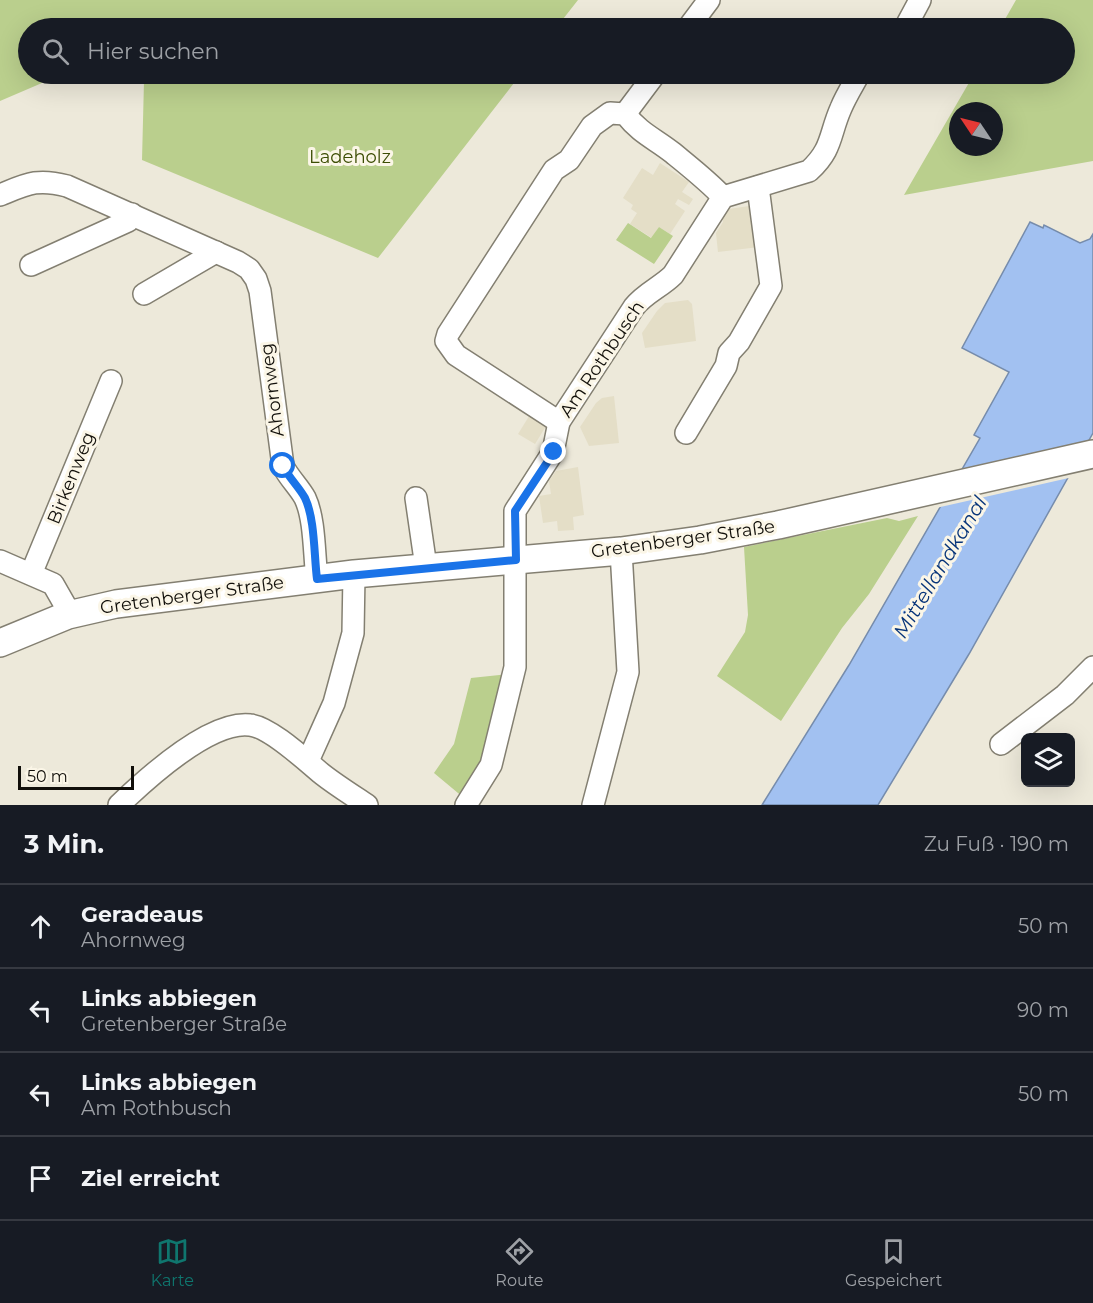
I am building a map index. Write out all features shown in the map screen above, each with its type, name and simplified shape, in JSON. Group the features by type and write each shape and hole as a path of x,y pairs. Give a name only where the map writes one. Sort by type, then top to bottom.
{"main road":[{"name":"Gretenberger Straße","path":"0,643 68,615 116,604 354,574 621,551 700,540 778,525 1093,454"}],"street":[{"path":"696,18 709,0"},
{"path":"910,18 920,0"},
{"path":"625,114 648,84"},
{"path":"559,422 456,355 446,341 448,334 554,170 569,160 592,126 610,113 625,114 639,130 671,152 723,197 809,171 827,150 841,107 854,84"},
{"name":"Ahornweg","path":"0,195 29,183 49,181 67,186 216,252 249,270 256,279 260,291 283,466 288,478 305,498 310,517 317,579"},
{"path":"686,433 726,366 729,353 740,342 771,286 758,188"},
{"name":"Am Rothbusch","path":"466,805 491,765 515,667 515,511 554,452 559,422 634,307 642,297 673,275 723,197"},
{"path":"31,266 128,221 132,214"},
{"path":"144,294 216,252"},
{"name":"Birkenweg","path":"31,574 111,381"},
{"path":"416,498 426,567"},
{"path":"593,805 628,672 621,551"},
{"path":"0,561 53,584 68,615"},
{"path":"308,761 334,703 353,633 354,574"},
{"path":"1001,744 1065,695 1093,667"},
{"path":"126,803 166,764 207,736 231,726 250,725 267,732 367,805"}],"shaded area":[{"path":"660,163 689,182 682,192 693,199 689,205 678,199 675,204 685,211 670,234 659,227 652,238 630,224 637,213 631,209 633,205 623,198 642,168 653,175"},
{"path":"756,205 759,247 718,252 716,233 723,222 722,210"},
{"path":"688,300 692,304 696,341 645,348 642,333 657,311 665,303"},
{"path":"614,396 619,443 589,446 580,427 596,403 602,398"},
{"path":"531,413 548,423 535,444 518,434"},
{"path":"578,467 584,515 573,517 574,530 558,531 557,521 543,523 539,496 551,494 549,481 556,471"}],"green space":[{"path":"0,0 578,0 564,18 18,18 18,84 40,84 0,101"},
{"path":"1016,0 1093,0 1093,161 904,195 949,117 949,156 1003,156 1003,102 958,102 968,84 1075,84 1075,18 1006,18"},
{"name":"Ladeholz","path":"144,84 513,84 378,258 142,160"},
{"path":"628,223 651,238 659,227 673,236 654,264 616,240"},
{"path":"918,516 869,594 842,628 781,721 717,676 745,632 748,615 744,547 887,518 899,521"},
{"path":"509,674 486,765 464,798 434,773 454,744 471,678"}],"water":[{"name":"Mittellandkanal","path":"1030,222 1043,228 1044,225 1080,243 1090,239 1093,234 1093,433 969,654 878,805 762,805 849,665 980,438 974,435 1009,372 962,348"}],"pier":[{"path":"1092,441 1073,477 936,508 958,470"}],"route":[{"path":"283,466 288,478 305,498 310,517 317,579 516,560 515,511 554,452"}]}
